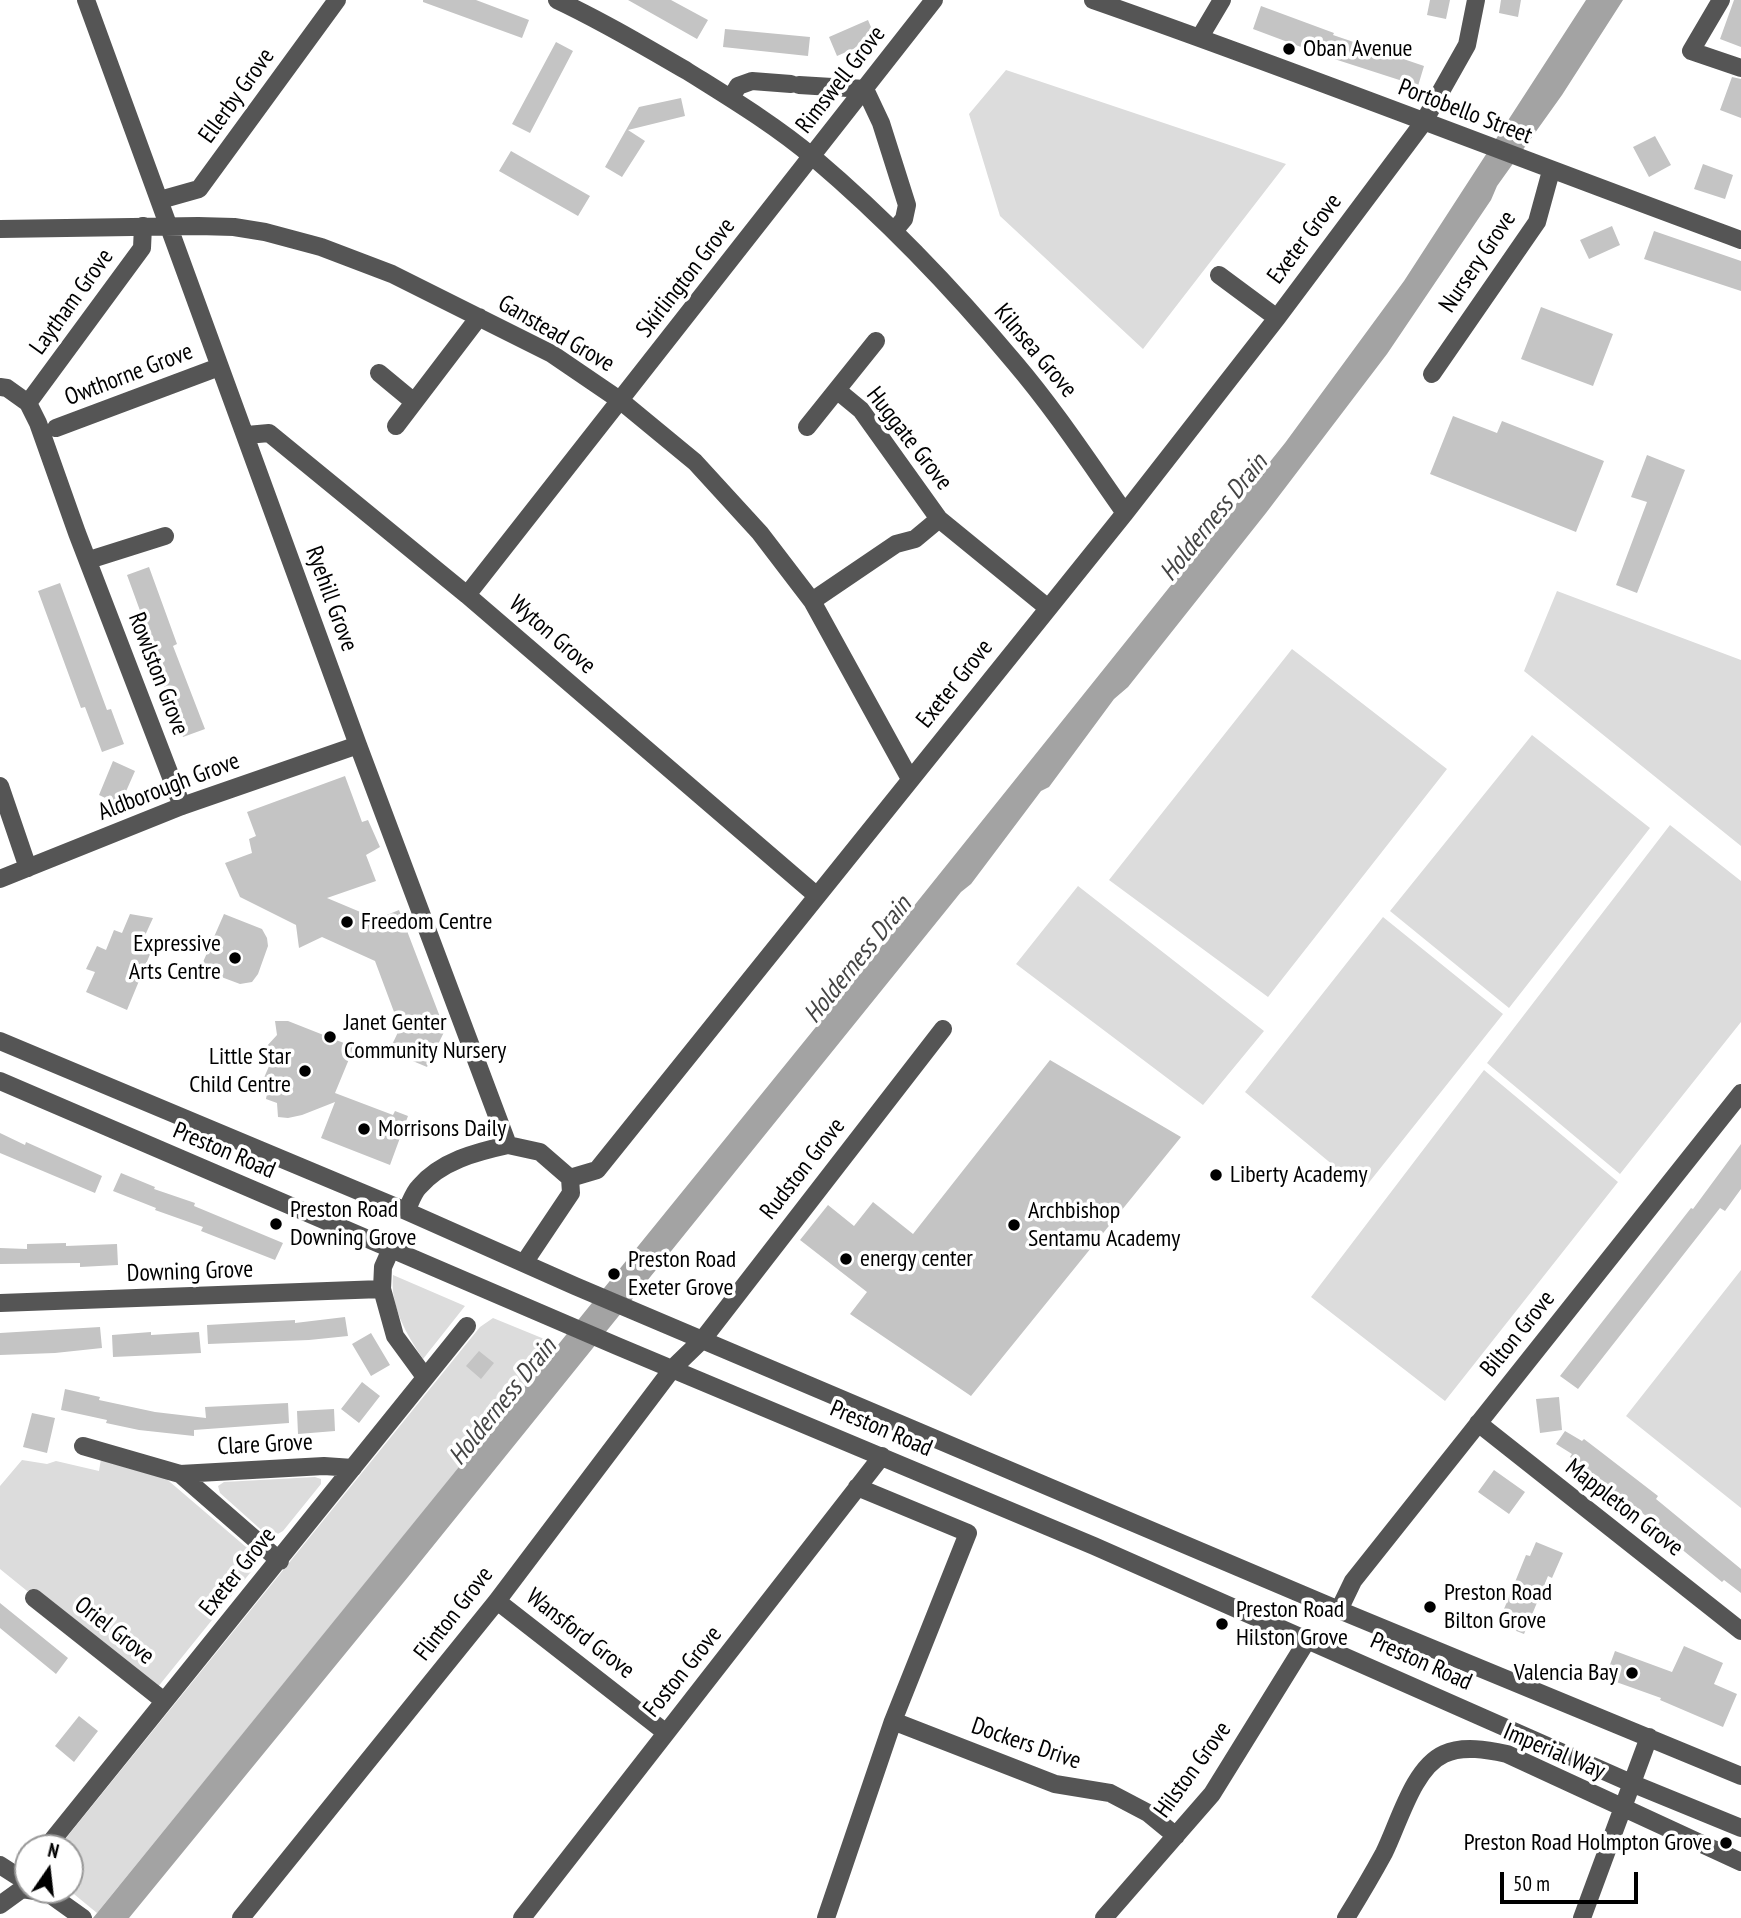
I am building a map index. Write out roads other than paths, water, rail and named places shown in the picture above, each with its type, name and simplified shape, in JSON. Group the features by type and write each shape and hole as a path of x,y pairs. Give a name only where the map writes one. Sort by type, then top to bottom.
{"street":[{"name":"Ryehill Grove","path":"86,0 219,367 247,435 358,744 508,1145"},
{"name":"Ellerby Grove","path":"160,200 199,189 337,0"},
{"name":"Kilnsea Grove","path":"557,0 602,20 731,98 812,157 894,232 1016,364 1064,426 1125,513"},
{"name":"Rimswell Grove","path":"812,157 934,0"},
{"name":"Portobello Street","path":"1093,0 1200,37 1423,123 1741,240"},
{"path":"1200,37 1222,0"},
{"name":"Exeter Grove","path":"570,1178 597,1170 1125,513 1277,318 1423,123 1467,45 1476,0"},
{"path":"1721,0 1691,51 1741,68"},
{"path":"731,98 738,86 752,81 865,89 881,123 907,205 904,219 894,232"},
{"name":"Skirlington Grove","path":"467,595 812,157"},
{"name":"Nursery Grove","path":"1432,374 1537,222 1551,171"},
{"name":"Laytham Grove","path":"28,403 142,248 143,226"},
{"name":"Ganstead Grove","path":"0,229 234,227 321,247 392,274 552,354 621,401 695,462 760,533 813,601 910,779"},
{"path":"1219,275 1277,318"},
{"path":"396,426 479,317"},
{"name":"Huggate Grove","path":"807,427 876,341"},
{"name":"Owthorne Grove","path":"56,428 219,367"},
{"path":"379,373 414,402"},
{"path":"3,387 28,403"},
{"name":"Huggate Grove","path":"838,391 861,410 939,519 1048,608"},
{"name":"Rowlston Grove","path":"28,403 38,423 77,534 182,806"},
{"name":"Wyton Grove","path":"247,435 268,433 467,595 816,895"},
{"name":"Huggate Grove","path":"813,601 896,544 915,539 939,519"},
{"path":"89,560 165,536"},
{"name":"Aldborough Grove","path":"0,879 182,806 358,744"},
{"path":"0,786 28,868"},
{"name":"Rudston Grove","path":"703,1339 943,1029"},
{"name":"Preston Road","path":"0,1041 406,1211 575,1286 1339,1610 1741,1776"},
{"name":"Preston Road","path":"0,1081 617,1346 882,1456 1308,1639 1631,1783 1741,1828"},
{"name":"Bilton Grove","path":"1339,1610 1353,1581 1741,1093"},
{"path":"406,1211 418,1188 438,1171 471,1153 508,1145 540,1152 570,1178 571,1193 524,1263"},
{"path":"391,1249 383,1267 382,1289 395,1336 425,1377"},
{"name":"Downing Grove","path":"0,1303 382,1289"},
{"name":"Exeter Grove","path":"57,1834 467,1325"},
{"name":"Flinton Grove","path":"241,1918 497,1601 673,1368 703,1339"},
{"name":"Mappleton Grove","path":"1478,1423 1741,1632"},
{"name":"Clare Grove","path":"83,1446 180,1474 324,1466 353,1468"},
{"name":"Foston Grove","path":"522,1918 882,1456"},
{"name":"Clare Grove","path":"180,1474 279,1561"},
{"path":"826,1918 893,1721 968,1533 857,1487"},
{"name":"Oriel Grove","path":"34,1598 164,1701"},
{"name":"Wansford Grove","path":"497,1601 665,1732"},
{"name":"Hilston Grove","path":"1104,1918 1212,1794 1308,1639"},
{"name":"Dockers Drive","path":"893,1721 1055,1784 1110,1793 1148,1813 1176,1836"},
{"path":"1582,1918 1648,1737"},
{"name":"Imperial Way","path":"1346,1918 1385,1851 1415,1786 1429,1763 1446,1752 1480,1748 1507,1754 1741,1862"},
{"path":"0,1905 14,1888"},
{"path":"63,1904 78,1915"}],"place":[{"name":"Oban Avenue","path":"1289,49"},
{"name":"Freedom Centre","path":"347,922"},
{"name":"Expressive Arts Centre","path":"235,958"},
{"name":"Janet Genter Community Nursery","path":"330,1037"},
{"name":"Little Star Child Centre","path":"305,1071"},
{"name":"Morrisons Daily","path":"364,1129"},
{"name":"Liberty Academy","path":"1216,1175"},
{"name":"Preston Road Downing Grove","path":"276,1224"},
{"name":"Archbishop Sentamu Academy","path":"1014,1225"},
{"name":"energy center","path":"846,1259"},
{"name":"Preston Road Exeter Grove","path":"614,1274"},
{"name":"Preston Road Bilton Grove","path":"1430,1607"},
{"name":"Preston Road Hilston Grove","path":"1222,1624"},
{"name":"Valencia Bay","path":"1632,1673"},
{"name":"Preston Road Holmpton Grove","path":"1726,1843"}],"water label":[{"name":"Holderness Drain","path":"1214,518"},
{"name":"Holderness Drain","path":"858,960"},
{"name":"Holderness Drain","path":"503,1402"}]}
